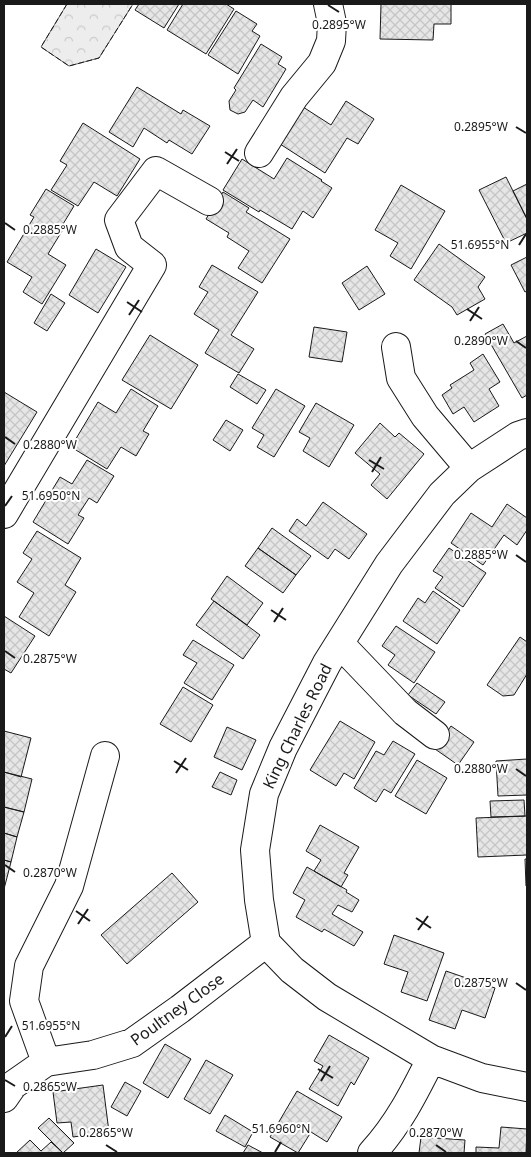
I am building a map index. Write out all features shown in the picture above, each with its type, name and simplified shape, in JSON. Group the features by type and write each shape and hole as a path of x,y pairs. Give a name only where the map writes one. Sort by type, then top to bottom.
{"street":[{"path":"259,153 294,96 322,63 331,41 332,23 328,4"},
{"path":"4,514 152,264 129,247 119,220 156,171 209,201"},
{"path":"396,347 401,378 425,416 469,468"},
{"name":"King Charles Road","path":"266,943 259,900 255,850 264,794 283,748 328,663 389,564 442,494 469,468 518,436 527,433"},
{"path":"340,644 405,712 435,735"},
{"path":"46,1062 24,1001 29,966 69,886 106,756"},
{"path":"266,943 292,970 327,997 430,1059 482,1078 527,1087"},
{"name":"Poultney Close","path":"4,1098 14,1085 46,1062 93,1055 132,1044 266,943"},
{"path":"372,1153 388,1137 407,1108 430,1059"}],"green space":[{"path":"67,4 133,4 99,58 69,66 41,47"}],"building":[{"path":"139,4 179,4 164,28 135,10"},
{"path":"183,4 226,4 234,9 206,54 167,30"},
{"path":"381,4 451,4 451,24 434,24 433,40 380,39"},
{"path":"236,11 257,24 252,31 260,36 238,74 208,55"},
{"path":"261,44 282,57 278,64 286,69 263,107 253,100 245,112 238,114 230,110 229,101 236,90 234,88"},
{"path":"137,87 181,114 183,110 210,126 192,154 169,140 167,143 144,128 133,147 109,132"},
{"path":"346,101 374,119 358,144 347,138 325,173 280,144 303,107 331,125"},
{"path":"83,123 140,159 117,196 94,182 78,206 51,190 67,165 60,161"},
{"path":"287,158 332,188 313,218 303,211 292,229 223,190 242,159 274,179"},
{"path":"506,177 527,219 527,233 506,243 479,190"},
{"path":"527,184 527,219 513,191"},
{"path":"401,185 445,211 411,269 390,256 398,243 375,230"},
{"path":"46,189 74,206 48,254 66,265 42,304 23,292 32,277 7,262 34,217 30,215"},
{"path":"223,192 249,208 246,212 290,239 262,283 238,268 249,251 227,237 229,233 206,219"},
{"path":"439,244 485,277 478,287 485,299 457,315 452,307 414,280"},
{"path":"96,249 126,267 98,313 69,295"},
{"path":"527,257 527,291 525,292 511,265"},
{"path":"212,265 258,292 231,335 254,349 239,373 205,353 219,330 194,314 208,292 199,287"},
{"path":"367,266 385,294 359,310 342,283"},
{"path":"51,294 65,303 47,331 34,323"},
{"path":"503,324 514,343 527,336 527,395 522,398 485,334"},
{"path":"314,327 347,332 342,362 309,357"},
{"path":"150,335 198,365 171,409 122,380"},
{"path":"483,354 500,382 489,389 499,406 474,422 464,407 453,414 442,395 452,388 450,385 474,370 470,363"},
{"path":"238,374 266,390 257,404 230,387"},
{"path":"131,389 158,406 143,431 149,434 136,456 121,447 107,469 71,447 98,402 116,413"},
{"path":"276,389 305,406 274,457 257,447 264,435 252,428"},
{"path":"4,392 37,412 4,466"},
{"path":"316,403 354,425 329,467 303,451 310,438 299,432"},
{"path":"226,420 243,430 230,451 213,440"},
{"path":"380,423 395,437 399,433 424,454 387,499 371,485 380,474 355,453"},
{"path":"87,460 114,476 97,503 89,498 78,515 84,518 68,544 33,522 60,477 72,484"},
{"path":"323,502 367,534 349,559 335,549 328,559 289,531 297,519 306,526"},
{"path":"507,504 527,518 527,530 517,545 504,535 483,565 451,543 471,513 492,527"},
{"path":"272,528 311,556 296,575 258,548"},
{"path":"37,531 81,558 65,585 76,592 49,636 19,617 34,593 17,582 32,559 23,553"},
{"path":"258,548 296,575 283,593 245,566"},
{"path":"449,548 486,573 463,607 435,588 443,577 433,571"},
{"path":"227,576 263,603 247,625 211,599"},
{"path":"433,591 460,610 437,644 403,621 418,598 425,603"},
{"path":"214,601 260,635 243,659 196,625"},
{"path":"4,616 35,636 11,673 4,669"},
{"path":"396,626 435,652 414,683 388,665 395,655 382,646"},
{"path":"520,637 527,642 527,674 514,695 503,696 487,685"},
{"path":"193,640 234,665 212,700 184,683 197,663 183,655"},
{"path":"417,683 445,702 436,714 408,695"},
{"path":"183,687 213,705 191,742 160,724"},
{"path":"340,721 375,742 354,779 344,773 336,786 310,770"},
{"path":"451,726 474,742 458,765 435,749"},
{"path":"227,727 256,740 242,770 214,757"},
{"path":"4,731 31,738 21,777 4,772"},
{"path":"393,741 415,754 391,793 384,789 376,802 354,788 376,751 384,755"},
{"path":"527,759 527,795 498,796 496,761"},
{"path":"417,760 447,778 426,814 395,796"},
{"path":"4,772 32,779 24,812 4,807"},
{"path":"220,772 237,780 231,795 212,787"},
{"path":"524,800 525,816 491,817 490,801"},
{"path":"4,807 24,812 17,837 4,833"},
{"path":"527,816 527,855 478,857 476,818"},
{"path":"320,825 359,847 344,873 348,875 341,887 314,871 321,860 306,851"},
{"path":"4,833 17,837 11,862 4,860"},
{"path":"525,859 527,859 527,886 526,886"},
{"path":"4,860 11,862 4,889"},
{"path":"307,867 347,890 346,892 359,900 352,912 338,905 332,914 363,932 354,946 324,929 322,932 296,917 305,900 293,893"},
{"path":"172,873 198,902 127,964 101,935"},
{"path":"394,935 444,953 427,1001 401,992 408,972 384,964"},
{"path":"446,971 495,988 485,1018 462,1010 455,1029 429,1020"},
{"path":"329,1035 369,1058 354,1085 351,1082 338,1106 309,1089 323,1066 314,1061"},
{"path":"165,1044 191,1059 168,1098 143,1083"},
{"path":"206,1060 233,1075 210,1114 184,1099"},
{"path":"125,1082 141,1091 127,1116 111,1107"},
{"path":"103,1085 109,1132 73,1137 71,1122 57,1123 53,1092"},
{"path":"297,1091 342,1117 327,1142 311,1132 298,1153 270,1137"},
{"path":"225,1115 253,1132 245,1147 216,1131"},
{"path":"49,1118 74,1143 63,1153 38,1128"},
{"path":"501,1127 527,1129 526,1153 476,1153 476,1147 499,1148"},
{"path":"421,1137 465,1140 464,1153 419,1153"},
{"path":"30,1140 41,1151 51,1142 63,1153 16,1153"},
{"path":"248,1145 263,1153 243,1153"}],"fence":[{"path":"67,4 41,47 69,66 99,58 133,4"}]}
